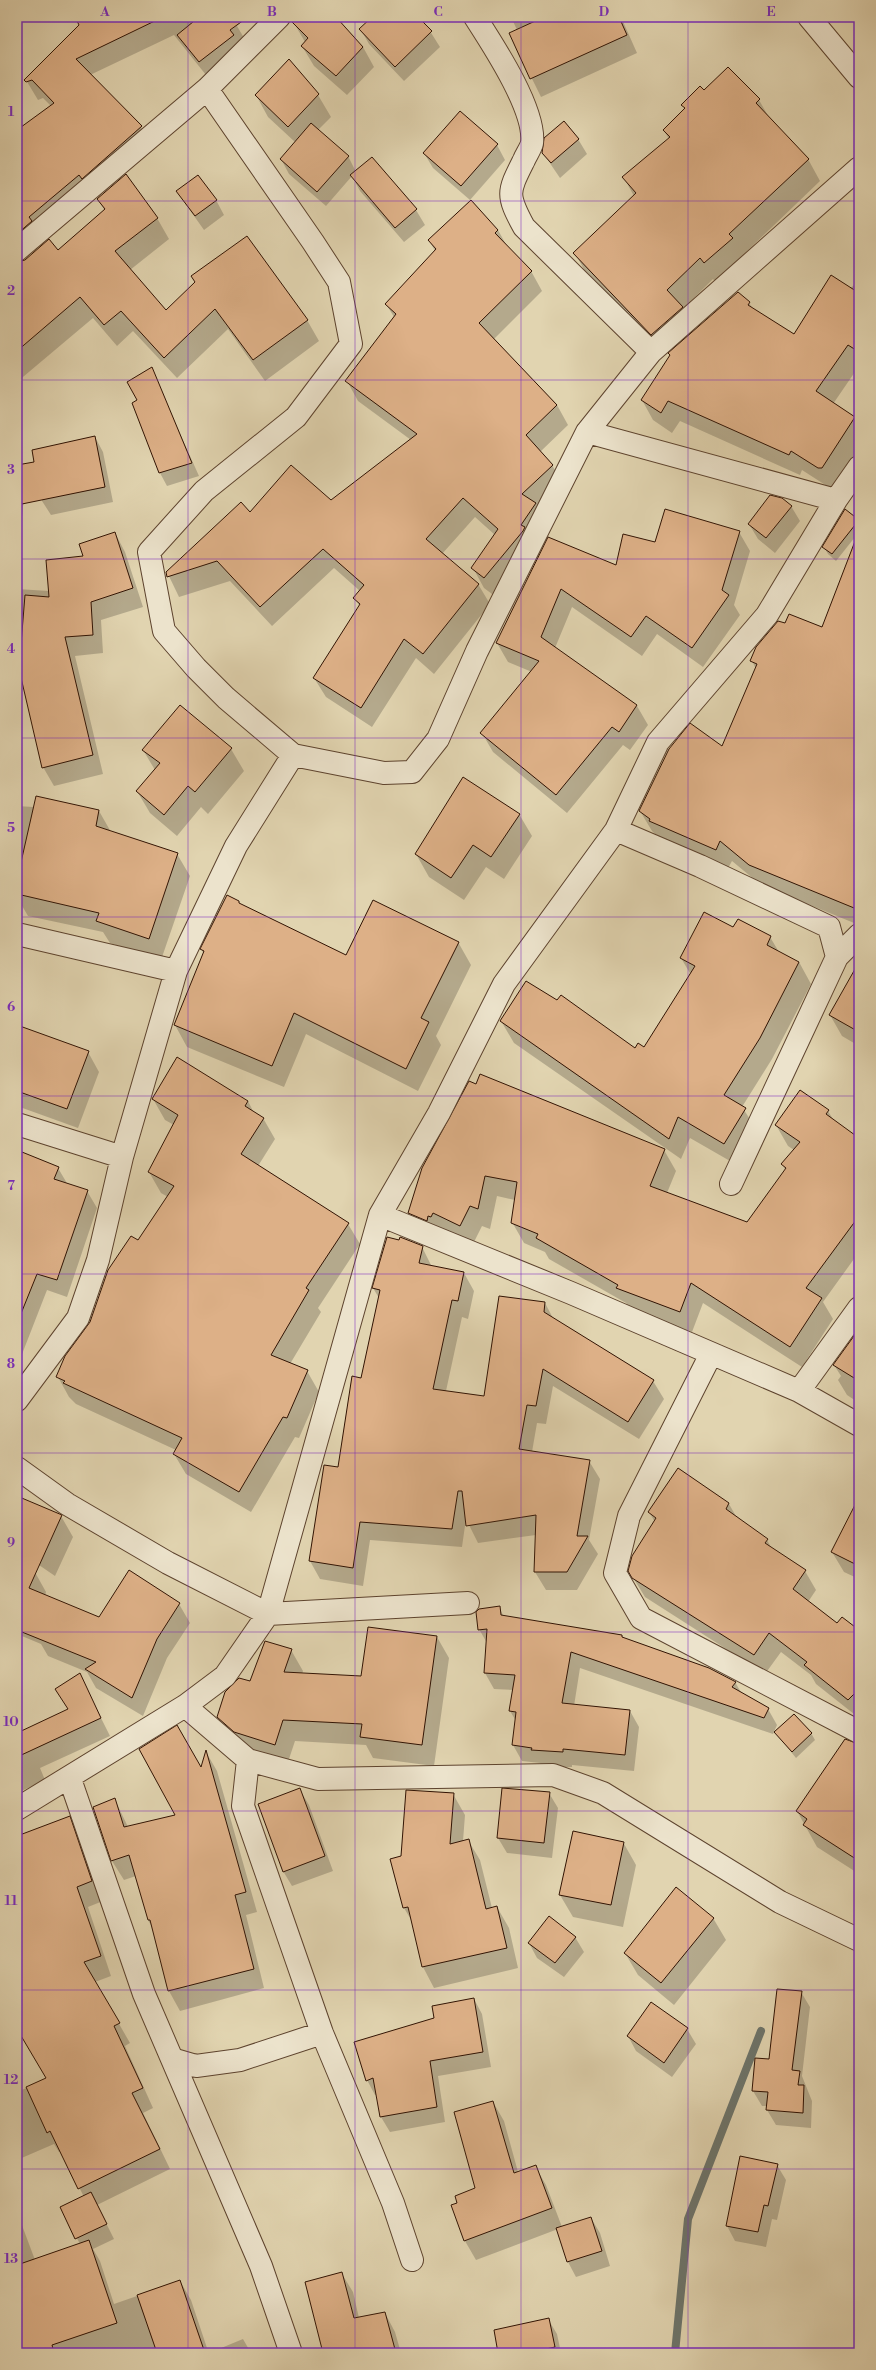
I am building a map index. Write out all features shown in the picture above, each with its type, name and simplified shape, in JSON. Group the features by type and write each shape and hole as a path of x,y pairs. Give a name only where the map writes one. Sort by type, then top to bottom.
{"street":[{"path":"17,250 207,89 279,17"},
{"path":"475,17 504,62 528,114 532,144 512,184 511,203 524,227 651,352"},
{"path":"809,17 859,78"},
{"path":"207,89 314,242 339,282 351,344 296,417 204,492 149,552 164,631 196,668 226,698 293,756 384,773 412,772 438,738 477,651 587,432 651,352 859,168"},
{"path":"587,432 836,500"},
{"path":"17,1809 70,1779 185,1706 225,1676 268,1614 380,1215 439,1113 504,984 616,830 658,742 767,615 836,500 859,467"},
{"path":"17,1400 78,1318 98,1260 122,1157 176,971 236,846 293,756"},
{"path":"616,830 829,927 859,922"},
{"path":"829,927 838,957"},
{"path":"17,934 176,971"},
{"path":"732,1184 838,957 859,935"},
{"path":"17,1124 122,1157"},
{"path":"380,1215 799,1391 859,1425"},
{"path":"799,1391 859,1308"},
{"path":"711,1354 629,1516 615,1573 641,1618 859,1732"},
{"path":"17,1468 67,1504 168,1563 268,1614 468,1603"},
{"path":"185,1706 248,1760 318,1779 553,1775 603,1793 780,1902 859,1940"},
{"path":"248,1760 242,1806 322,2032 392,2203 412,2260"},
{"path":"70,1779 144,1994 261,2266 291,2353"},
{"path":"172,2059 196,2066 240,2060 322,2032"}],"building":[{"path":"75,17 163,17 76,59 142,126 82,179 79,175 29,217 32,221 17,234 17,130 54,103 32,80 26,82 24,80 79,25"},
{"path":"199,17 248,17 230,30 234,35 199,62 177,35"},
{"path":"291,17 336,17 363,47 336,76 301,46 308,38 291,21"},
{"path":"372,17 418,17 432,31 395,67 359,29"},
{"path":"544,17 619,17 627,35 530,79 509,33"},
{"path":"289,59 319,94 288,127 255,95"},
{"path":"728,67 760,99 756,103 809,159 729,234 733,238 704,263 700,258 667,290 683,307 651,335 573,253 636,193 622,177 670,137 663,130 685,108 681,105 700,86 704,90"},
{"path":"460,111 498,144 461,186 423,153"},
{"path":"564,121 579,139 551,163 542,153 544,138"},
{"path":"311,123 349,156 317,192 280,159"},
{"path":"372,157 417,209 395,228 350,175"},
{"path":"126,174 158,218 115,251 166,310 195,282 191,276 247,236 308,320 253,360 215,309 164,358 121,311 104,325 80,297 17,351 17,262 25,260 49,239 58,250 105,209 97,199"},
{"path":"198,175 217,200 195,216 176,191"},
{"path":"471,200 498,230 495,233 532,271 479,323 557,405 526,435 553,465 522,494 536,503 521,525 525,527 523,531 484,578 471,568 498,529 463,498 426,539 479,584 423,654 404,639 361,708 313,678 360,604 353,598 364,585 323,549 260,607 217,561 167,577 166,572 241,502 250,512 291,465 331,500 417,434 345,381 396,314 385,304 436,249 428,240"},
{"path":"831,275 859,293 859,352 848,345 816,391 855,417 822,468 818,468 791,451 789,455 668,401 661,413 641,400 670,355 668,353 738,292 750,302 748,305 794,334"},
{"path":"152,367 192,463 159,473 132,403 137,400 127,382"},
{"path":"95,436 105,487 17,505 17,465 34,462 32,450"},
{"path":"770,495 782,498 792,506 766,538 748,524"},
{"path":"665,509 740,531 722,590 729,595 692,648 646,616 631,637 561,589 541,637 637,705 619,732 612,727 556,795 480,733 539,661 496,643 548,537 616,565 623,534 655,542"},
{"path":"845,509 859,520 832,554 822,547"},
{"path":"115,532 133,588 91,602 93,635 65,637 93,755 42,768 19,669 25,595 49,597 46,560 83,556 79,544"},
{"path":"857,536 859,536 859,910 749,865 720,841 716,850 649,821 650,819 639,811 669,749 690,723 722,746 757,664 750,661 756,647 778,621 785,623 789,614 822,627"},
{"path":"180,705 232,748 195,792 188,786 164,815 136,791 160,763 142,750"},
{"path":"463,777 520,814 491,857 473,845 451,878 415,854"},
{"path":"36,796 99,810 96,826 178,853 149,939 96,921 99,913 17,894 17,880"},
{"path":"227,895 239,901 239,903 346,955 373,900 459,942 421,1018 429,1022 406,1069 294,1013 272,1066 174,1025 204,951 200,949"},
{"path":"704,912 733,927 738,919 771,936 767,945 799,962 760,1038 724,1095 746,1108 724,1144 678,1117 669,1139 500,1021 526,981 557,1000 561,995 635,1048 638,1043 644,1047 695,966 680,958"},
{"path":"859,962 859,1032 829,1015"},
{"path":"17,1025 89,1051 67,1109 17,1091"},
{"path":"177,1057 248,1101 245,1106 264,1118 241,1154 349,1223 306,1288 309,1290 271,1355 308,1370 287,1418 283,1417 239,1492 173,1454 182,1438 63,1383 65,1381 56,1377 65,1356 90,1322 108,1270 131,1236 138,1240 174,1186 148,1172 178,1115 152,1099"},
{"path":"480,1074 665,1149 650,1186 747,1222 786,1168 781,1164 800,1142 775,1125 800,1090 829,1110 826,1114 859,1138 859,1216 806,1288 822,1298 790,1347 691,1283 680,1312 616,1288 618,1285 536,1238 538,1234 511,1223 517,1182 485,1176 478,1209 470,1206 460,1226 433,1213 431,1217 428,1216 427,1221 408,1213 422,1168 469,1081 476,1084"},
{"path":"17,1150 59,1167 54,1179 88,1190 57,1280 37,1274 18,1321"},
{"path":"387,1237 399,1240 400,1237 423,1246 419,1263 464,1272 458,1301 452,1300 433,1389 484,1396 499,1296 545,1302 544,1312 654,1380 628,1422 543,1369 536,1406 527,1405 519,1449 590,1460 577,1536 588,1536 567,1572 534,1572 536,1515 466,1526 462,1491 458,1491 452,1529 360,1522 353,1568 309,1561 324,1465 338,1467 352,1376 361,1378 380,1290 372,1288"},
{"path":"859,1329 859,1381 833,1365"},
{"path":"678,1468 729,1503 726,1509 768,1539 765,1543 806,1570 793,1589 837,1623 842,1617 859,1630 859,1689 848,1700 804,1665 807,1662 769,1633 754,1655 632,1578 628,1571 632,1556 656,1518 648,1512"},
{"path":"17,1496 62,1515 29,1588 99,1617 129,1570 180,1603 157,1639 132,1698 85,1669 96,1662 17,1630"},
{"path":"859,1497 859,1566 831,1552"},
{"path":"500,1606 501,1615 622,1635 622,1637 709,1668 736,1682 732,1687 769,1708 764,1718 571,1652 562,1703 630,1710 625,1755 563,1749 563,1752 531,1750 532,1748 512,1745 516,1712 509,1711 515,1675 484,1673 487,1629 478,1630 476,1612 479,1609"},
{"path":"368,1627 437,1636 422,1745 360,1737 362,1724 283,1720 275,1745 234,1732 217,1717 225,1692 239,1678 250,1681 265,1641 292,1649 284,1672 361,1676"},
{"path":"80,1673 101,1718 17,1757 17,1733 68,1709 55,1689"},
{"path":"794,1714 812,1733 792,1752 774,1732"},
{"path":"177,1725 201,1767 206,1750 246,1892 235,1895 254,1969 168,1991 150,1920 148,1920 129,1855 111,1861 93,1807 115,1798 124,1827 175,1815 139,1749"},
{"path":"845,1739 859,1744 859,1861 803,1825 807,1819 796,1811"},
{"path":"300,1788 325,1856 283,1872 258,1804"},
{"path":"502,1788 550,1792 544,1843 497,1838"},
{"path":"406,1790 454,1793 450,1844 469,1839 486,1909 497,1906 507,1948 422,1967 408,1907 403,1908 390,1859 401,1856"},
{"path":"70,1816 92,1881 77,1887 101,1956 84,1962 120,2023 114,2026 143,2088 132,2093 160,2149 78,2189 50,2131 47,2133 26,2087 46,2078 17,2029 17,1836"},
{"path":"573,1831 624,1842 611,1905 559,1895"},
{"path":"676,1887 714,1918 661,1983 624,1953"},
{"path":"549,1916 576,1937 555,1963 528,1943"},
{"path":"777,1989 802,1991 792,2070 800,2071 798,2085 804,2085 803,2113 766,2110 768,2092 752,2091 755,2058 769,2059"},
{"path":"474,1998 483,2052 430,2061 437,2107 380,2117 373,2078 366,2081 354,2042 434,2018 432,2006"},
{"path":"651,2002 688,2028 664,2063 627,2036"},
{"path":"493,2101 514,2173 536,2165 552,2208 464,2241 451,2205 457,2203 455,2196 475,2188 454,2112"},
{"path":"740,2156 778,2164 768,2206 764,2205 758,2232 726,2226"},
{"path":"91,2192 107,2224 75,2239 60,2207"},
{"path":"591,2217 602,2251 567,2262 556,2228"},
{"path":"89,2240 117,2323 52,2345 54,2353 17,2353 17,2265"},
{"path":"342,2272 354,2318 385,2312 396,2353 323,2353 305,2282"},
{"path":"180,2280 205,2353 157,2353 137,2295"},
{"path":"549,2318 555,2347 528,2353 498,2353 494,2330"}],"waterway":[{"path":"675,2353 688,2219 761,2031"}]}
